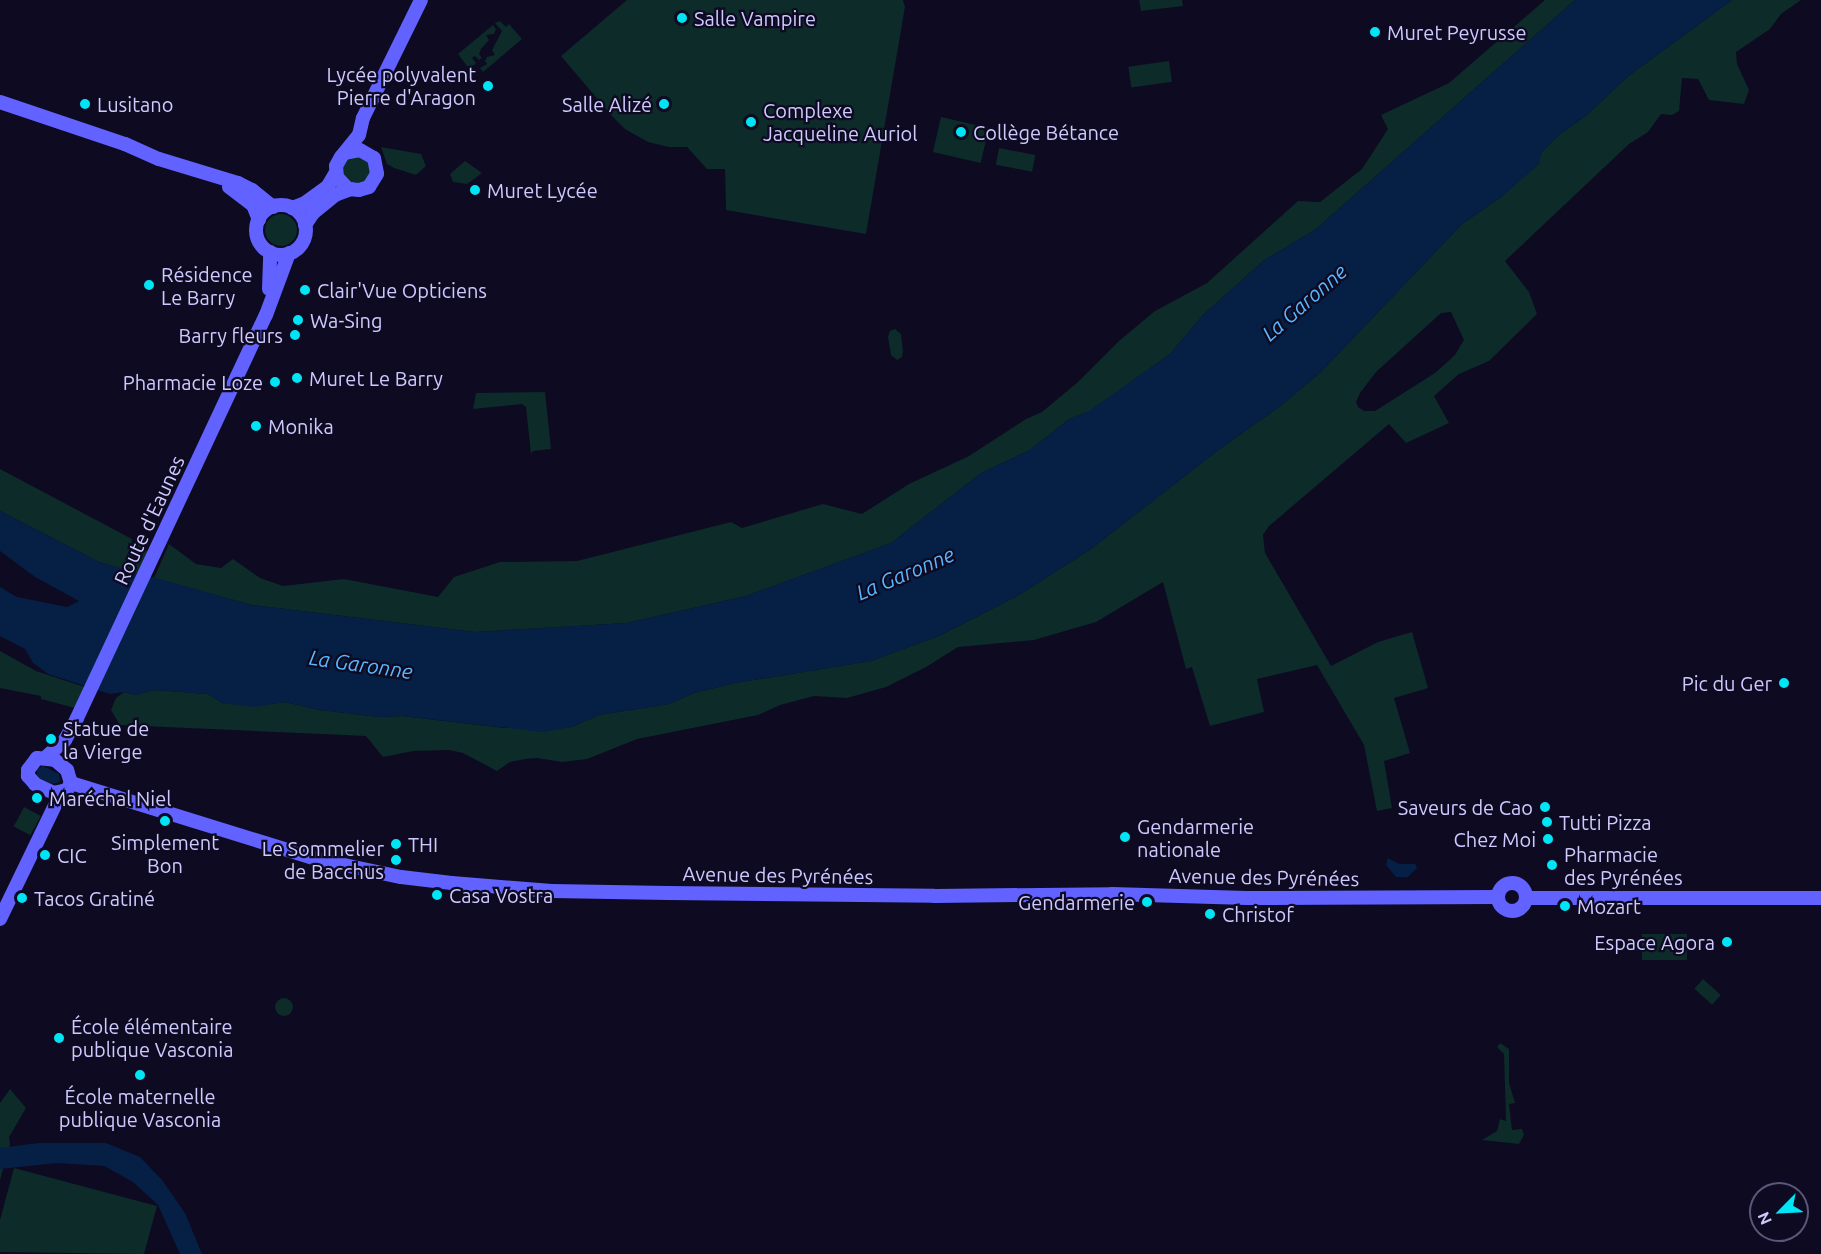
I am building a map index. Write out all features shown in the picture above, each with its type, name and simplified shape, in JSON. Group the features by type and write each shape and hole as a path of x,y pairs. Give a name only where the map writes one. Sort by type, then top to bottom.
{"main road":[{"path":"0,102 252,190 273,207 292,208 305,203 328,186 336,172 338,161 355,144 363,118 370,110 421,0"},
{"path":"218,178 253,205 259,219 257,235 262,245 270,252 289,253 302,242 305,225 313,213 335,195 351,189 364,189 373,182 377,168 368,136 370,110"},
{"path":"345,153 360,150 374,158"},
{"path":"336,172 340,182 351,189"},
{"path":"259,219 273,207"},
{"path":"292,208 300,214 305,225"},
{"name":"Route d'Eaunes","path":"266,315 272,267 270,252"},
{"name":"Route d'Eaunes","path":"61,789 35,784 28,776 32,762 45,758 65,740 77,718 266,315 289,253"},
{"name":"Route d'Eaunes","path":"64,767 65,740"},
{"path":"0,919 61,789 64,767 45,758"},
{"name":"Avenue des Pyrénées","path":"61,789 316,859 401,877 552,891 1498,897"},
{"path":"1514,882 1521,885 1527,898 1523,907 1514,911 1506,910 1500,905 1498,897 1500,889 1514,882"},
{"path":"1527,898 1821,898"}],"green space":[{"name":"Complexe Jacqueline Auriol","path":"627,0 903,0 905,7 866,234 726,210 725,169 707,169 687,147 669,147 648,142 625,129 561,56"},
{"path":"1139,0 1182,0 1183,6 1141,11"},
{"path":"1545,0 1575,0 1316,229 1263,261 1203,315 1170,354 1089,412 1069,419 1030,450 981,473 891,543 746,596 627,623 475,632 252,605 154,578 169,544 196,564 221,568 233,559 260,578 283,586 344,579 438,597 454,577 500,562 577,561 731,522 742,528 823,504 862,514 909,484 969,456 1026,419 1042,412 1155,311 1207,283 1298,201 1320,202 1362,169 1388,129 1381,115 1449,83"},
{"path":"1732,0 1801,0 1781,14 1770,29 1736,52 1737,64 1749,90 1744,104 1709,100 1698,79 1682,78 1679,111 1672,115 1661,114 1648,132 1629,144 1505,261 1529,292 1537,314 1489,361 1459,374 1434,396 1449,423 1406,443 1389,424 1269,526 1263,535 1265,553 1331,666 1378,642 1412,632 1428,688 1394,698 1410,753 1384,761 1392,808 1377,811 1364,745 1317,665 1257,679 1264,712 1210,726 1192,667 1186,669 1163,582 1096,622 1034,640 958,647 926,667 886,687 847,698 814,696 780,705 758,715 637,739 587,759 562,762 537,758 525,759 510,762 497,771 463,753 449,750 413,751 383,757 366,736 120,725 111,710 116,698 124,692 135,695 155,690 208,694 222,703 254,706 285,702 320,710 379,717 402,716 505,728 572,727 599,715 669,704 694,693 735,683 871,661 941,635 1019,595 1091,549 1217,451 1279,407 1320,373 1462,224 1500,198 1538,164 1541,153 1560,134 1587,115 1627,77","holes":["1451,312 1464,340 1455,355 1435,373 1375,411 1364,411 1358,407 1356,402 1360,393 1376,372 1441,313"]},
{"path":"500,21 506,27 509,24 522,39 483,72 480,68 487,64 485,61 487,57 495,55 492,50 502,31 495,23"},
{"path":"493,25 496,29 494,34 486,35 489,40 479,54 482,58 479,60 475,56 472,58 476,63 470,70 458,54"},
{"path":"1169,61 1172,82 1131,88 1128,67"},
{"path":"941,117 989,128 981,163 933,152"},
{"path":"381,147 421,154 426,166 416,175 394,168 387,164"},
{"path":"999,148 1035,155 1032,172 996,165"},
{"path":"357,156 367,160 371,170 367,180 357,184 347,180 343,170 347,160"},
{"path":"465,161 482,173 467,184 453,182 450,174"},
{"path":"281,214 292,219 297,230 292,241 281,246 270,241 265,230 270,219"},
{"path":"895,329 901,334 903,352 902,357 897,360 891,355 888,337 890,331"},
{"path":"545,392 551,449 533,451 531,454 526,407 522,404 473,409 476,393"},
{"path":"0,469 132,539 131,547 136,549 139,544 149,553 140,574 99,562 0,511"},
{"path":"0,651 36,671 85,687 75,708 41,699 41,696 0,688"},
{"path":"24,807 41,816 30,835 14,826"},
{"path":"1642,934 1687,934 1687,960 1642,960"},
{"path":"1703,979 1721,995 1712,1005 1694,989"},
{"path":"280,998 288,998 293,1003 291,1014 280,1016 275,1011 275,1003"},
{"path":"1500,1043 1509,1049 1509,1083 1515,1103 1509,1104 1512,1130 1522,1129 1524,1135 1519,1144 1482,1140 1497,1131 1500,1119 1506,1121 1504,1054 1497,1047"},
{"path":"10,1089 26,1108 9,1137 10,1144 0,1180 0,1103"},
{"path":"14,1168 157,1206 144,1254 0,1252 0,1220"}],"water":[{"name":"La Garonne","path":"1575,0 1732,0 1627,77 1587,115 1560,134 1541,153 1539,164 1500,198 1462,224 1320,373 1279,407 1217,451 1091,549 1019,595 941,635 871,661 735,683 694,693 669,704 599,715 572,727 542,732 402,716 379,717 320,710 285,702 254,707 222,703 208,694 155,690 135,695 124,692 110,694 48,674 33,663 25,649 0,636 0,587 17,597 67,607 79,601 35,577 0,551 0,511 99,562 252,605 475,632 627,623 746,596 891,543 981,473 1030,450 1069,419 1089,411 1170,354 1203,315 1263,261 1316,229"},
{"path":"43,766 59,774 60,782 52,784 37,777 37,769"},
{"path":"1388,858 1399,864 1415,864 1417,868 1408,877 1396,877 1386,865"},
{"path":"38,1143 106,1143 140,1157 162,1180 185,1213 202,1254 180,1254 158,1205 133,1182 104,1166 57,1163 0,1169 0,1148"}],"place":[{"name":"Salle Vampire","path":"682,18"},
{"name":"Muret Peyrusse","path":"1375,32"},
{"name":"Lycée polyvalent Pierre d'Aragon","path":"488,86"},
{"name":"Lusitano","path":"85,104"},
{"name":"Salle Alizé","path":"664,104"},
{"name":"Complexe Jacqueline Auriol","path":"751,122"},
{"name":"Collège Bétance","path":"961,132"},
{"name":"Muret Lycée","path":"475,190"},
{"name":"Résidence Le Barry","path":"149,285"},
{"name":"Clair'Vue Opticiens","path":"305,290"},
{"name":"Wa-Sing","path":"298,320"},
{"name":"Barry fleurs","path":"295,335"},
{"name":"Muret Le Barry","path":"297,378"},
{"name":"Pharmacie Loze","path":"275,382"},
{"name":"Monika","path":"256,426"},
{"name":"Pic du Ger","path":"1784,683"},
{"name":"Statue de la Vierge","path":"51,739"},
{"name":"Maréchal Niel","path":"37,798"},
{"name":"Saveurs de Cao","path":"1545,807"},
{"name":"Simplement Bon","path":"165,821"},
{"name":"Tutti Pizza","path":"1547,822"},
{"name":"Gendarmerie nationale","path":"1125,837"},
{"name":"Chez Moi","path":"1548,839"},
{"name":"THI","path":"396,844"},
{"name":"CIC","path":"45,855"},
{"name":"Le Sommelier de Bacchus","path":"396,860"},
{"name":"Pharmacie des Pyrénées","path":"1552,865"},
{"name":"Casa Vostra","path":"437,895"},
{"name":"Tacos Gratiné","path":"22,898"},
{"name":"Gendarmerie","path":"1147,902"},
{"name":"Mozart","path":"1565,906"},
{"name":"Christof","path":"1210,914"},
{"name":"Espace Agora","path":"1727,942"},
{"name":"École élémentaire publique Vasconia","path":"59,1038"},
{"name":"École maternelle publique Vasconia","path":"140,1075"}]}
